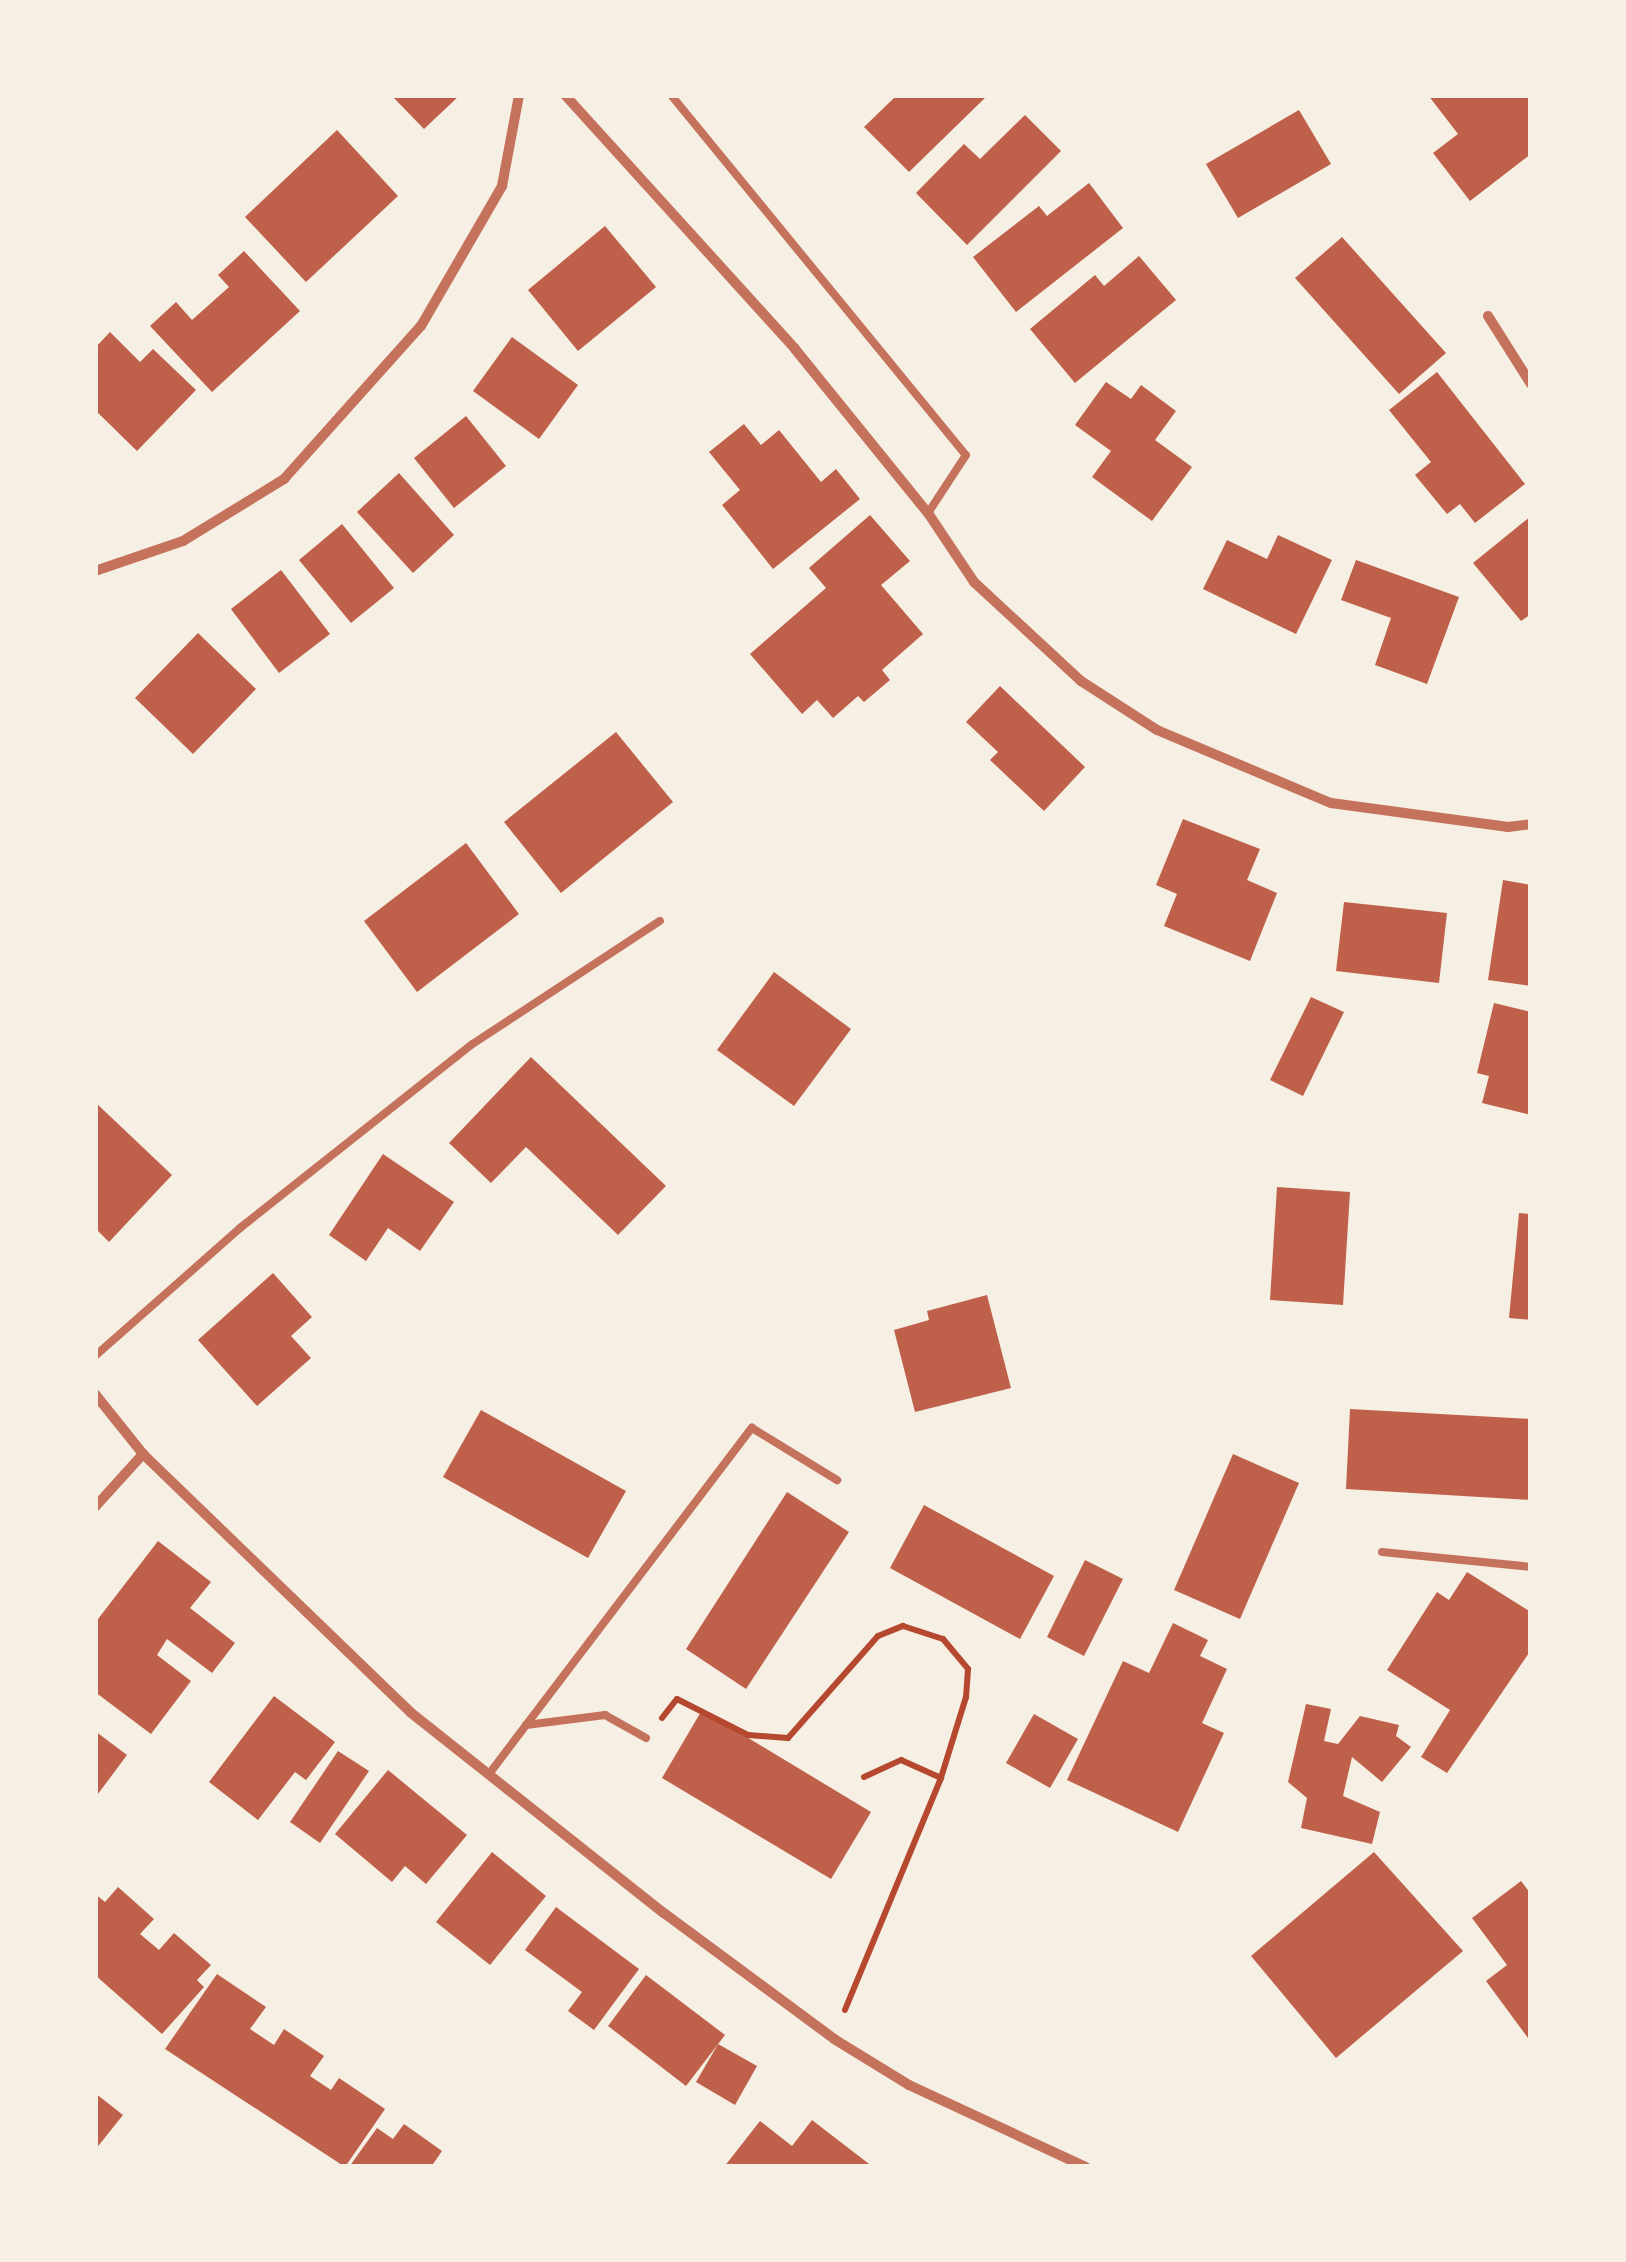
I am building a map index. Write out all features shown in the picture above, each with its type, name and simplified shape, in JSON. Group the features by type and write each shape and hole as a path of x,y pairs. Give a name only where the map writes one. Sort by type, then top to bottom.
{"street":[{"path":"95,570 183,541 284,479 359,396 421,326 502,186 520,95"},
{"path":"566,95 796,349 928,513 974,582 1081,681 1158,730 1331,803 1508,826 1531,824"},
{"path":"1488,316 1531,384"},
{"path":"95,1394 144,1454 410,1712 489,1774 834,2039 909,2085 1086,2167"},
{"path":"95,1507 144,1454"}],"lane":[{"path":"671,95 966,455 928,513"},
{"path":"95,1356 240,1228 470,1044 660,921"},
{"path":"489,1774 752,1428 837,1480"},
{"path":"1382,1552 1531,1566"},
{"path":"526,1725 605,1714 646,1738"}],"path":[{"path":"646,1738 678,1698 748,1735 788,1738 878,1636 904,1626 944,1639 968,1669 966,1697 940,1778 834,2039"},
{"path":"864,1776 901,1760 940,1778"}],"building":[{"path":"391,95 460,95 424,129"},
{"path":"897,95 988,95 909,172 864,127"},
{"path":"1428,95 1531,95 1531,154 1470,201 1433,153 1458,134"},
{"path":"1299,110 1331,164 1238,218 1206,164"},
{"path":"1025,115 1061,151 967,245 916,193 964,144 980,159"},
{"path":"337,130 398,196 306,282 245,217"},
{"path":"1089,183 1123,228 1016,312 973,257 1039,206 1047,216"},
{"path":"605,226 656,287 578,351 528,290"},
{"path":"1342,237 1446,353 1399,394 1295,278"},
{"path":"244,251 300,311 212,392 150,326 176,302 192,320 229,287 218,275"},
{"path":"1139,256 1176,300 1075,383 1030,329 1095,275 1104,286"},
{"path":"110,332 140,362 153,349 196,390 137,451 95,410 95,348"},
{"path":"512,337 578,385 539,439 473,391"},
{"path":"1437,372 1525,484 1475,523 1460,504 1447,514 1415,475 1431,462 1389,410"},
{"path":"1106,382 1131,399 1141,385 1176,411 1155,440 1192,467 1152,521 1092,477 1111,451 1075,425"},
{"path":"466,416 506,466 454,508 414,458"},
{"path":"744,424 761,445 779,430 821,482 836,469 860,499 773,569 722,505 740,490 709,452"},
{"path":"399,473 454,535 413,573 357,512"},
{"path":"870,515 910,561 881,585 923,634 882,670 890,680 864,702 858,696 833,718 817,700 802,714 750,654 826,588 809,568"},
{"path":"1531,516 1531,614 1521,621 1473,563"},
{"path":"342,524 394,588 351,623 299,560"},
{"path":"1278,535 1332,560 1296,634 1203,589 1227,540 1267,559"},
{"path":"1356,560 1459,597 1427,684 1375,665 1391,618 1341,600"},
{"path":"281,570 330,634 279,673 231,609"},
{"path":"198,633 256,689 193,754 135,698"},
{"path":"1000,686 1085,767 1044,811 990,760 998,752 966,722"},
{"path":"616,732 673,802 561,893 504,822"},
{"path":"1183,819 1260,849 1247,880 1277,893 1250,961 1164,926 1177,894 1156,885"},
{"path":"466,843 519,914 417,992 364,921"},
{"path":"1503,880 1531,885 1531,986 1488,980"},
{"path":"1344,902 1447,913 1439,983 1336,971"},
{"path":"774,972 851,1029 794,1106 717,1050"},
{"path":"1311,997 1344,1012 1303,1096 1270,1080"},
{"path":"1494,1003 1531,1012 1531,1115 1482,1103 1489,1076 1477,1073"},
{"path":"531,1057 666,1186 618,1235 526,1147 491,1183 449,1143"},
{"path":"95,1102 172,1175 109,1242 95,1228"},
{"path":"383,1154 454,1202 420,1251 388,1228 366,1261 329,1235"},
{"path":"1277,1187 1350,1192 1343,1305 1270,1300"},
{"path":"1519,1213 1531,1214 1531,1320 1509,1318"},
{"path":"273,1273 312,1317 291,1336 311,1358 257,1406 198,1340"},
{"path":"987,1295 1011,1388 915,1412 894,1330 929,1320 927,1311"},
{"path":"1350,1409 1531,1419 1531,1500 1346,1489"},
{"path":"481,1410 626,1491 588,1558 443,1477"},
{"path":"1233,1454 1299,1483 1240,1619 1174,1590"},
{"path":"787,1492 849,1532 746,1689 686,1649"},
{"path":"924,1505 1054,1576 1020,1639 890,1568"},
{"path":"158,1541 211,1582 190,1608 235,1643 212,1673 167,1639 157,1655 191,1681 151,1734 95,1692 95,1623"},
{"path":"1085,1560 1123,1579 1084,1656 1047,1637"},
{"path":"1467,1572 1531,1612 1531,1650 1447,1773 1421,1757 1450,1710 1387,1670 1437,1592 1449,1600"},
{"path":"1173,1623 1208,1640 1200,1656 1227,1669 1202,1723 1224,1733 1178,1832 1067,1780 1123,1661 1149,1673"},
{"path":"274,1696 335,1742 306,1780 295,1772 258,1820 209,1782"},
{"path":"1306,1704 1331,1709 1324,1741 1338,1744 1360,1716 1399,1725 1396,1736 1411,1747 1382,1782 1352,1757 1343,1796 1380,1812 1372,1844 1301,1828 1307,1798 1288,1782"},
{"path":"702,1710 871,1812 831,1879 662,1778"},
{"path":"1034,1714 1078,1739 1050,1788 1006,1763"},
{"path":"95,1731 127,1755 95,1798"},
{"path":"338,1751 369,1771 320,1843 290,1822"},
{"path":"388,1770 467,1835 426,1884 405,1866 392,1882 335,1834"},
{"path":"492,1852 546,1896 490,1965 436,1922"},
{"path":"1374,1852 1463,1951 1336,2058 1251,1956"},
{"path":"1521,1881 1531,1894 1528,2038 1486,1981 1507,1965 1472,1918"},
{"path":"118,1887 154,1919 140,1934 159,1950 174,1933 211,1965 197,1980 204,1987 162,2034 95,1975 95,1894 105,1902"},
{"path":"556,1907 639,1969 594,2030 568,2011 582,1992 525,1950"},
{"path":"217,1974 266,2007 250,2029 274,2045 284,2029 324,2056 310,2076 331,2090 339,2078 385,2109 345,2167 165,2049"},
{"path":"646,1975 725,2035 686,2086 608,2026"},
{"path":"718,2044 757,2066 735,2105 696,2082"},
{"path":"95,2093 123,2115 95,2150"},
{"path":"812,2120 873,2167 724,2167 760,2121 792,2146"},
{"path":"404,2124 442,2151 431,2167 349,2167 377,2128 393,2139"}]}
